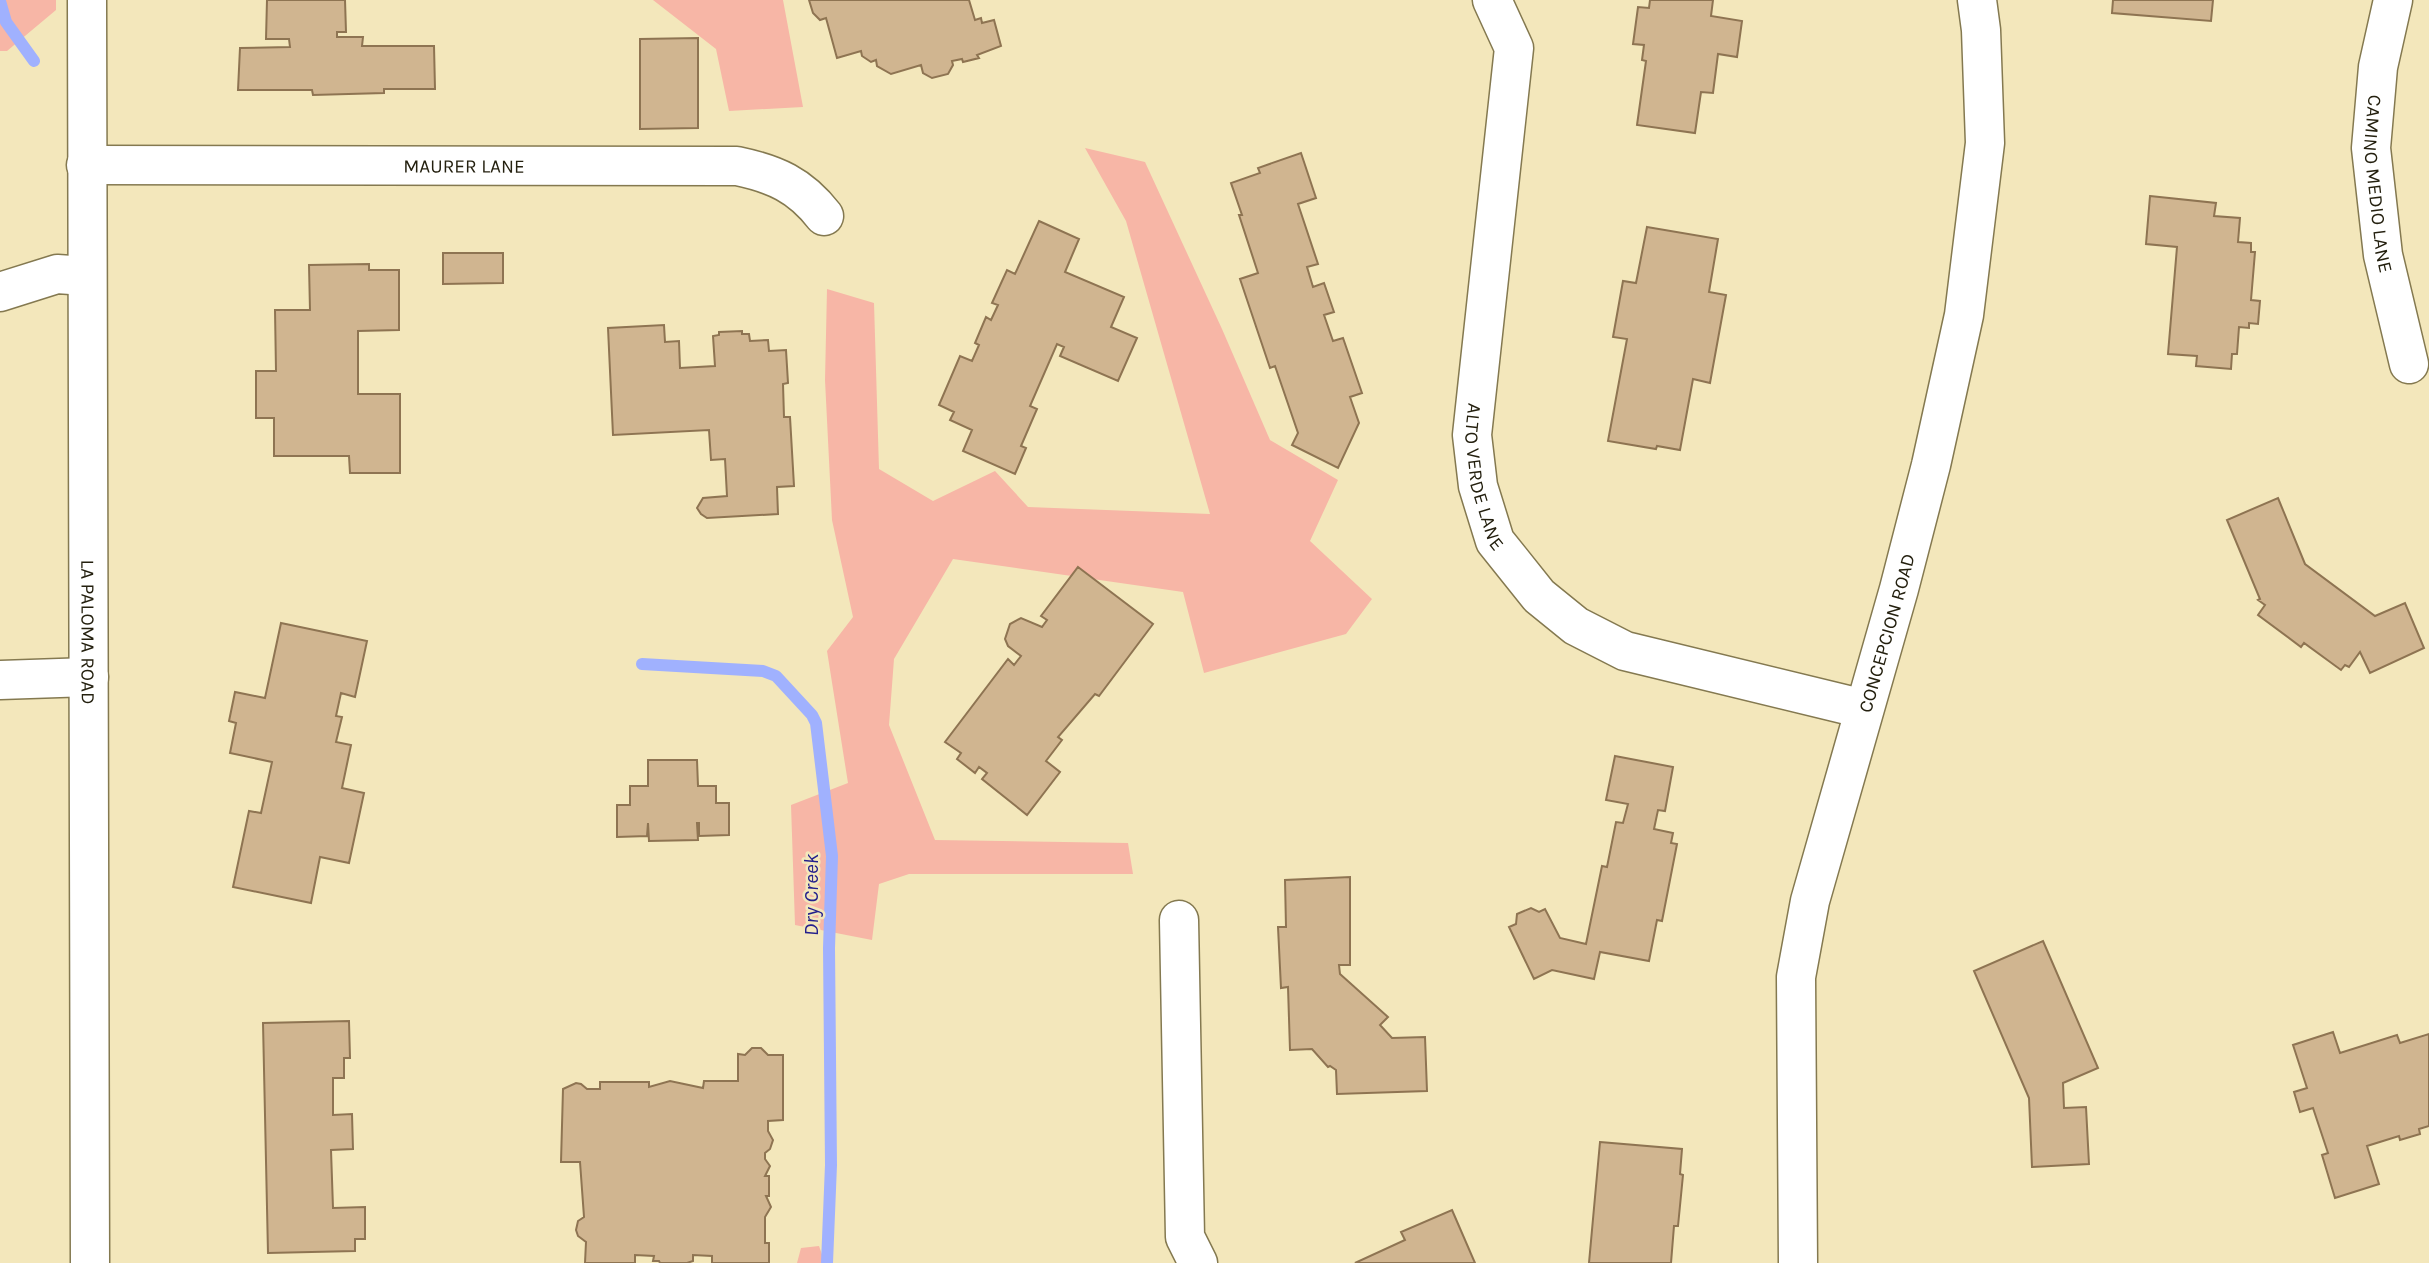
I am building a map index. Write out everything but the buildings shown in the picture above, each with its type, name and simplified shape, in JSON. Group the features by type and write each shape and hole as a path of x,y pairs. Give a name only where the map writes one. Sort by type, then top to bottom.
{"street":[{"name":"LA PALOMA ROAD","path":"87,0 90,1263"},
{"name":"ALTO VERDE LANE","path":"1492,0 1514,48 1472,435 1478,486 1494,541 1539,596 1576,626 1625,651 1864,709"},
{"name":"CONCEPCION ROAD","path":"1798,1263 1796,977 1810,901 1931,465 1964,315 1985,143 1978,0"},
{"name":"CAMINO MEDIO LANE","path":"2393,0 2378,67 2371,148 2383,255 2409,364"},
{"name":"MAURER LANE","path":"86,165 737,166 764,172 788,183 808,197 824,216"},
{"path":"0,292 57,274 86,276"},
{"path":"0,680 89,677"},
{"path":"1179,920 1185,1237 1198,1263"}],"shaded area":[{"path":"0,0 56,0 56,10 7,51 0,51"},
{"path":"653,0 783,0 803,107 729,111 716,49"},
{"path":"1085,148 1145,162 1270,440 1338,480 1310,541 1372,599 1346,634 1204,673 1183,592 953,559 894,659 889,725 935,840 1128,843 1133,874 909,874 879,884 872,940 795,925 791,805 848,783 827,651 853,617 832,520 825,380 827,289 874,303 879,469 933,501 995,471 1028,507 1210,514 1126,221"},
{"path":"819,1246 825,1263 797,1263 801,1248"}],"waterway":[{"name":"Dry Creek","path":"0,1 6,22 34,61"},
{"name":"Dry Creek","path":"642,664 763,671 776,676 812,715 816,723 832,856 829,948 831,1165 827,1263"}]}
